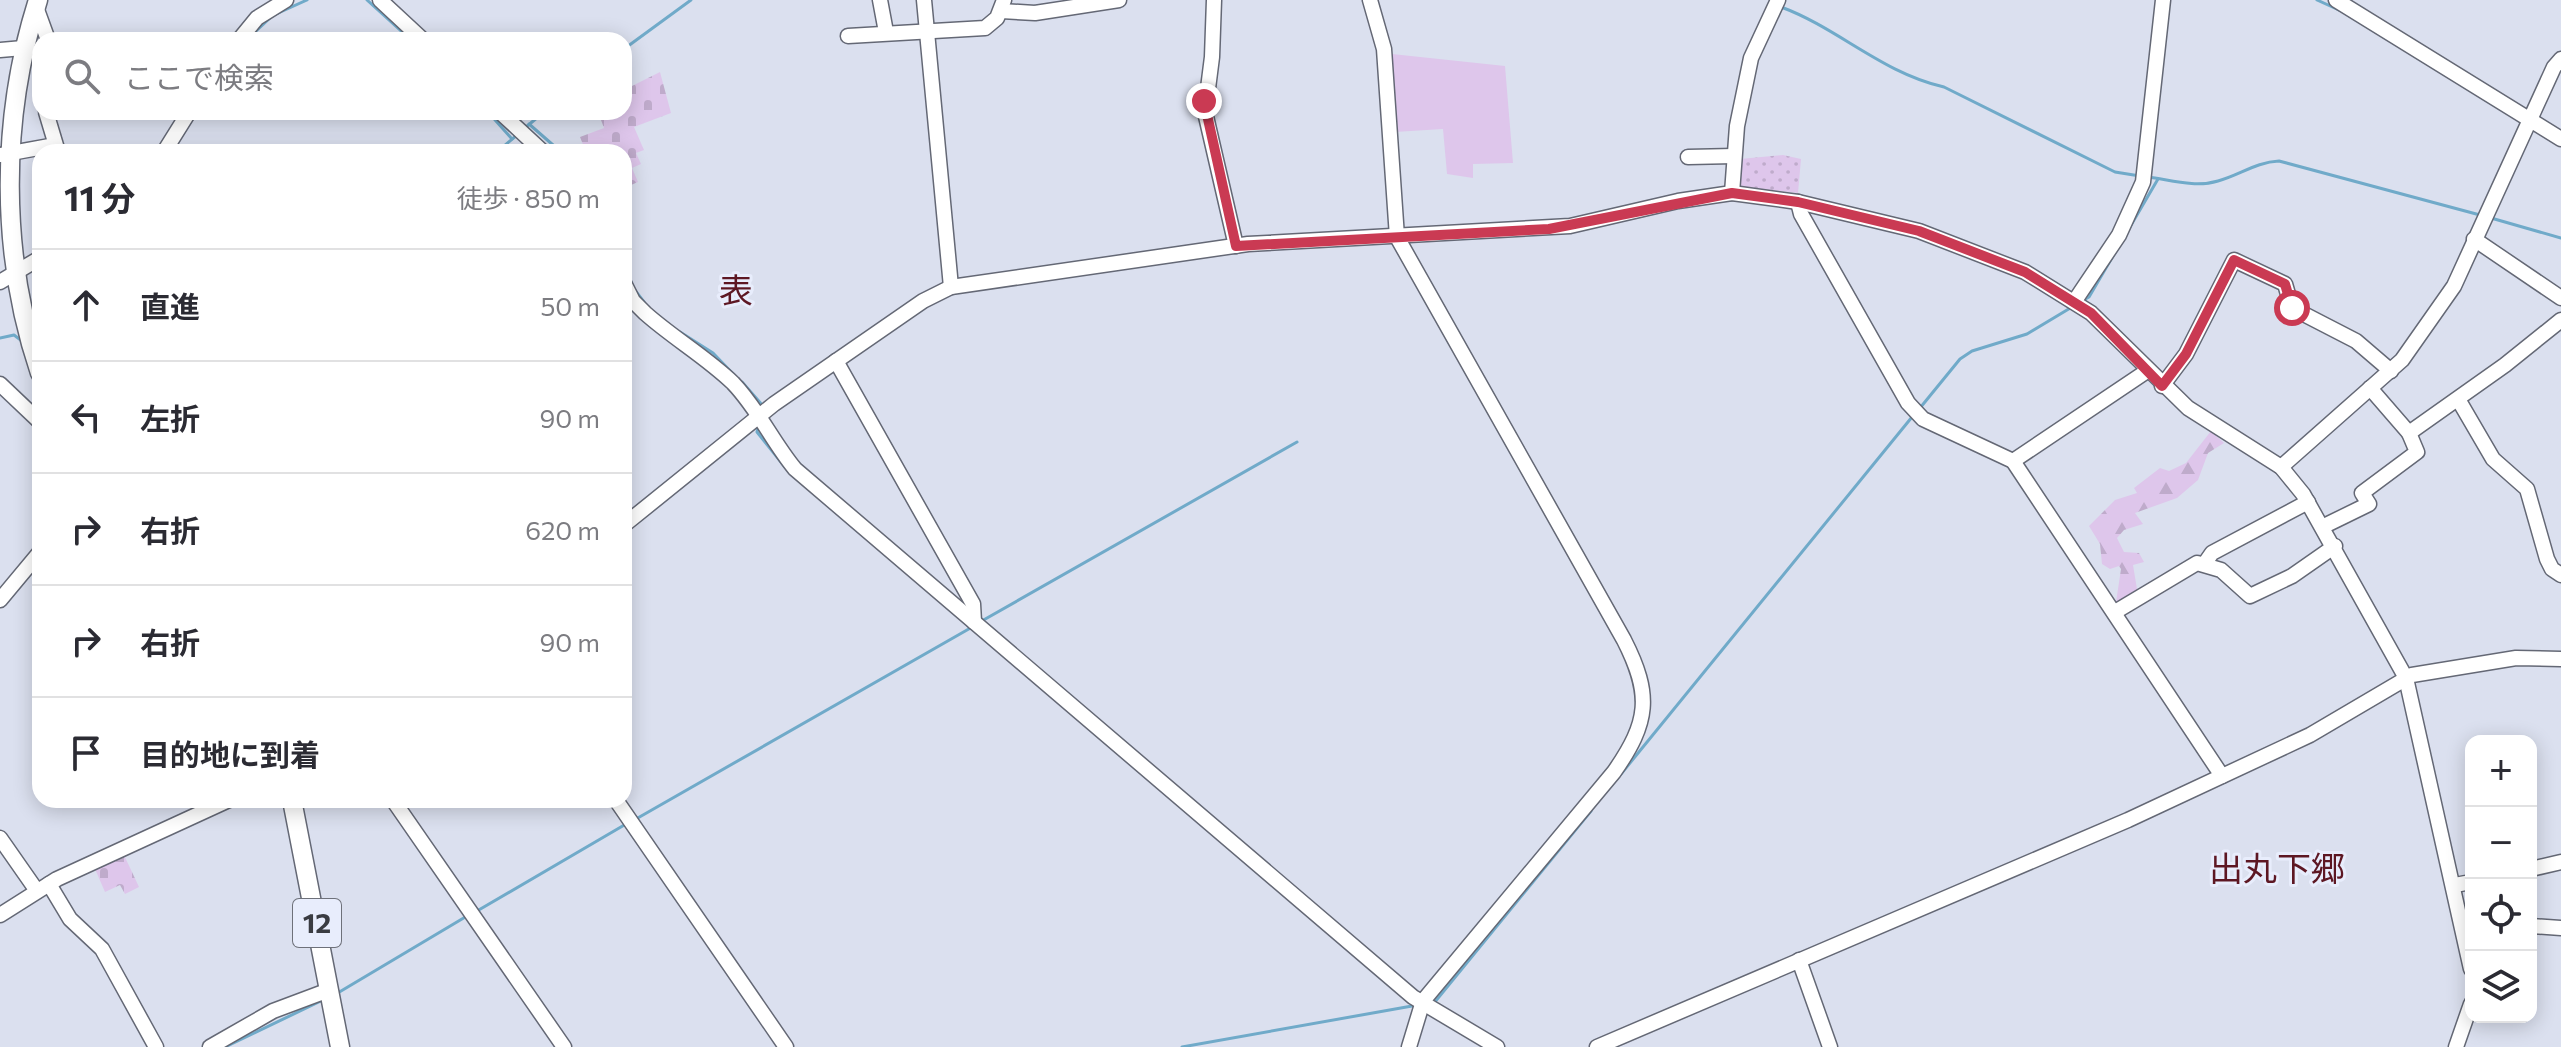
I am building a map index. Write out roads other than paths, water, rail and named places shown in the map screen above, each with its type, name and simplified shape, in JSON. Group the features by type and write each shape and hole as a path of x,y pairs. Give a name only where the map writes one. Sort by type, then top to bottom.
{"main road":[{"path":"32,351 6,278 3,155 23,48 37,4"},
{"name":"12","path":"294,808 340,1047"}],"street":[{"path":"246,32 257,18 286,0"},
{"path":"380,0 414,32"},
{"path":"880,0 886,32"},
{"path":"924,0 951,287"},
{"path":"848,36 985,28 1002,5 1035,13 1119,0"},
{"path":"1214,0 1212,57 1205,112 1236,246"},
{"path":"1370,0 1384,49 1397,237 1624,640 1639,670 1644,704 1639,730 1614,772 1423,1001 1409,1047"},
{"path":"1732,193 1734,156 1751,58 1778,0"},
{"path":"2074,302 2119,235 2143,182 2163,0"},
{"path":"2336,0 2528,123 2561,139"},
{"path":"37,4 46,32"},
{"path":"0,50 23,48"},
{"path":"2281,467 2391,371 2454,286 2554,67 2561,59"},
{"path":"48,120 56,144"},
{"path":"169,144 184,120"},
{"path":"509,120 534,144"},
{"path":"3,155 32,152"},
{"path":"1688,157 1734,156"},
{"path":"632,519 760,415 923,301 951,287 1236,246 1570,226 1678,201 1732,193 1798,202 1919,231 2025,272 2106,326 2162,386 2199,417 2281,467 2324,526 2406,678 2468,951"},
{"path":"1798,202 1801,214 1908,403 1923,419 2013,461 2222,776"},
{"path":"2474,239 2561,298"},
{"path":"2162,386 2192,344 2234,260 2285,284 2292,308 2356,341 2391,371"},
{"path":"6,278 32,263"},
{"path":"632,306 711,364 760,415 773,443 795,469 1423,1001 1497,1047"},
{"path":"2409,433 2561,320"},
{"path":"836,361 973,604 974,622"},
{"path":"2013,461 2147,371"},
{"path":"0,384 32,414"},
{"path":"2324,526 2369,504 2362,493 2417,452 2409,433 2370,388"},
{"path":"2458,399 2493,459 2527,489 2547,559 2560,580"},
{"path":"2205,563 2212,553 2308,502"},
{"path":"2115,612 2197,563 2221,570 2250,596 2292,576 2335,546"},
{"path":"0,600 32,562"},
{"path":"1597,1047 2222,776 2310,735 2406,678 2489,662 2561,659"},
{"path":"0,915 43,888 212,808"},
{"path":"399,808 564,1047"},
{"path":"622,808 786,1047"},
{"path":"0,838 70,919 102,949 156,1047"},
{"path":"2537,868 2561,862"},
{"path":"2455,885 2465,883"},
{"path":"2537,926 2561,928"},
{"path":"1799,960 1830,1047"},
{"path":"210,1047 273,1011 329,990"},
{"path":"2456,1047 2465,1021"}],"waterway":[{"path":"276,14 307,0"},
{"path":"367,0 402,32"},
{"path":"632,43 691,0"},
{"path":"2317,0 2339,10"},
{"path":"1781,7 1822,26 1900,72 1944,87 2115,172 2140,176"},
{"path":"255,32 270,18"},
{"path":"495,120 512,139"},
{"path":"526,127 534,120"},
{"path":"529,124 552,144"},
{"path":"506,144 517,135"},
{"path":"2148,177 2201,184 2279,161 2480,215"},
{"path":"2082,301 2089,297 2158,179"},
{"path":"2491,218 2561,238"},
{"path":"634,289 644,302"},
{"path":"1920,408 1960,359 1972,351 2027,334 2072,307"},
{"path":"680,332 713,353 736,377"},
{"path":"0,338 14,335 22,341"},
{"path":"742,382 763,406"},
{"path":"1621,774 1912,417"},
{"path":"759,425 757,432 785,467"},
{"path":"980,622 1297,442"},
{"path":"636,819 974,626"},
{"path":"1434,1003 1591,811"},
{"path":"477,911 626,824"},
{"path":"336,994 467,916"},
{"path":"225,1047 325,999"},
{"path":"1182,1047 1412,1006"}],"district":[{"name":"表","path":"736,291"},
{"name":"出丸下郷","path":"2277,869"}]}
